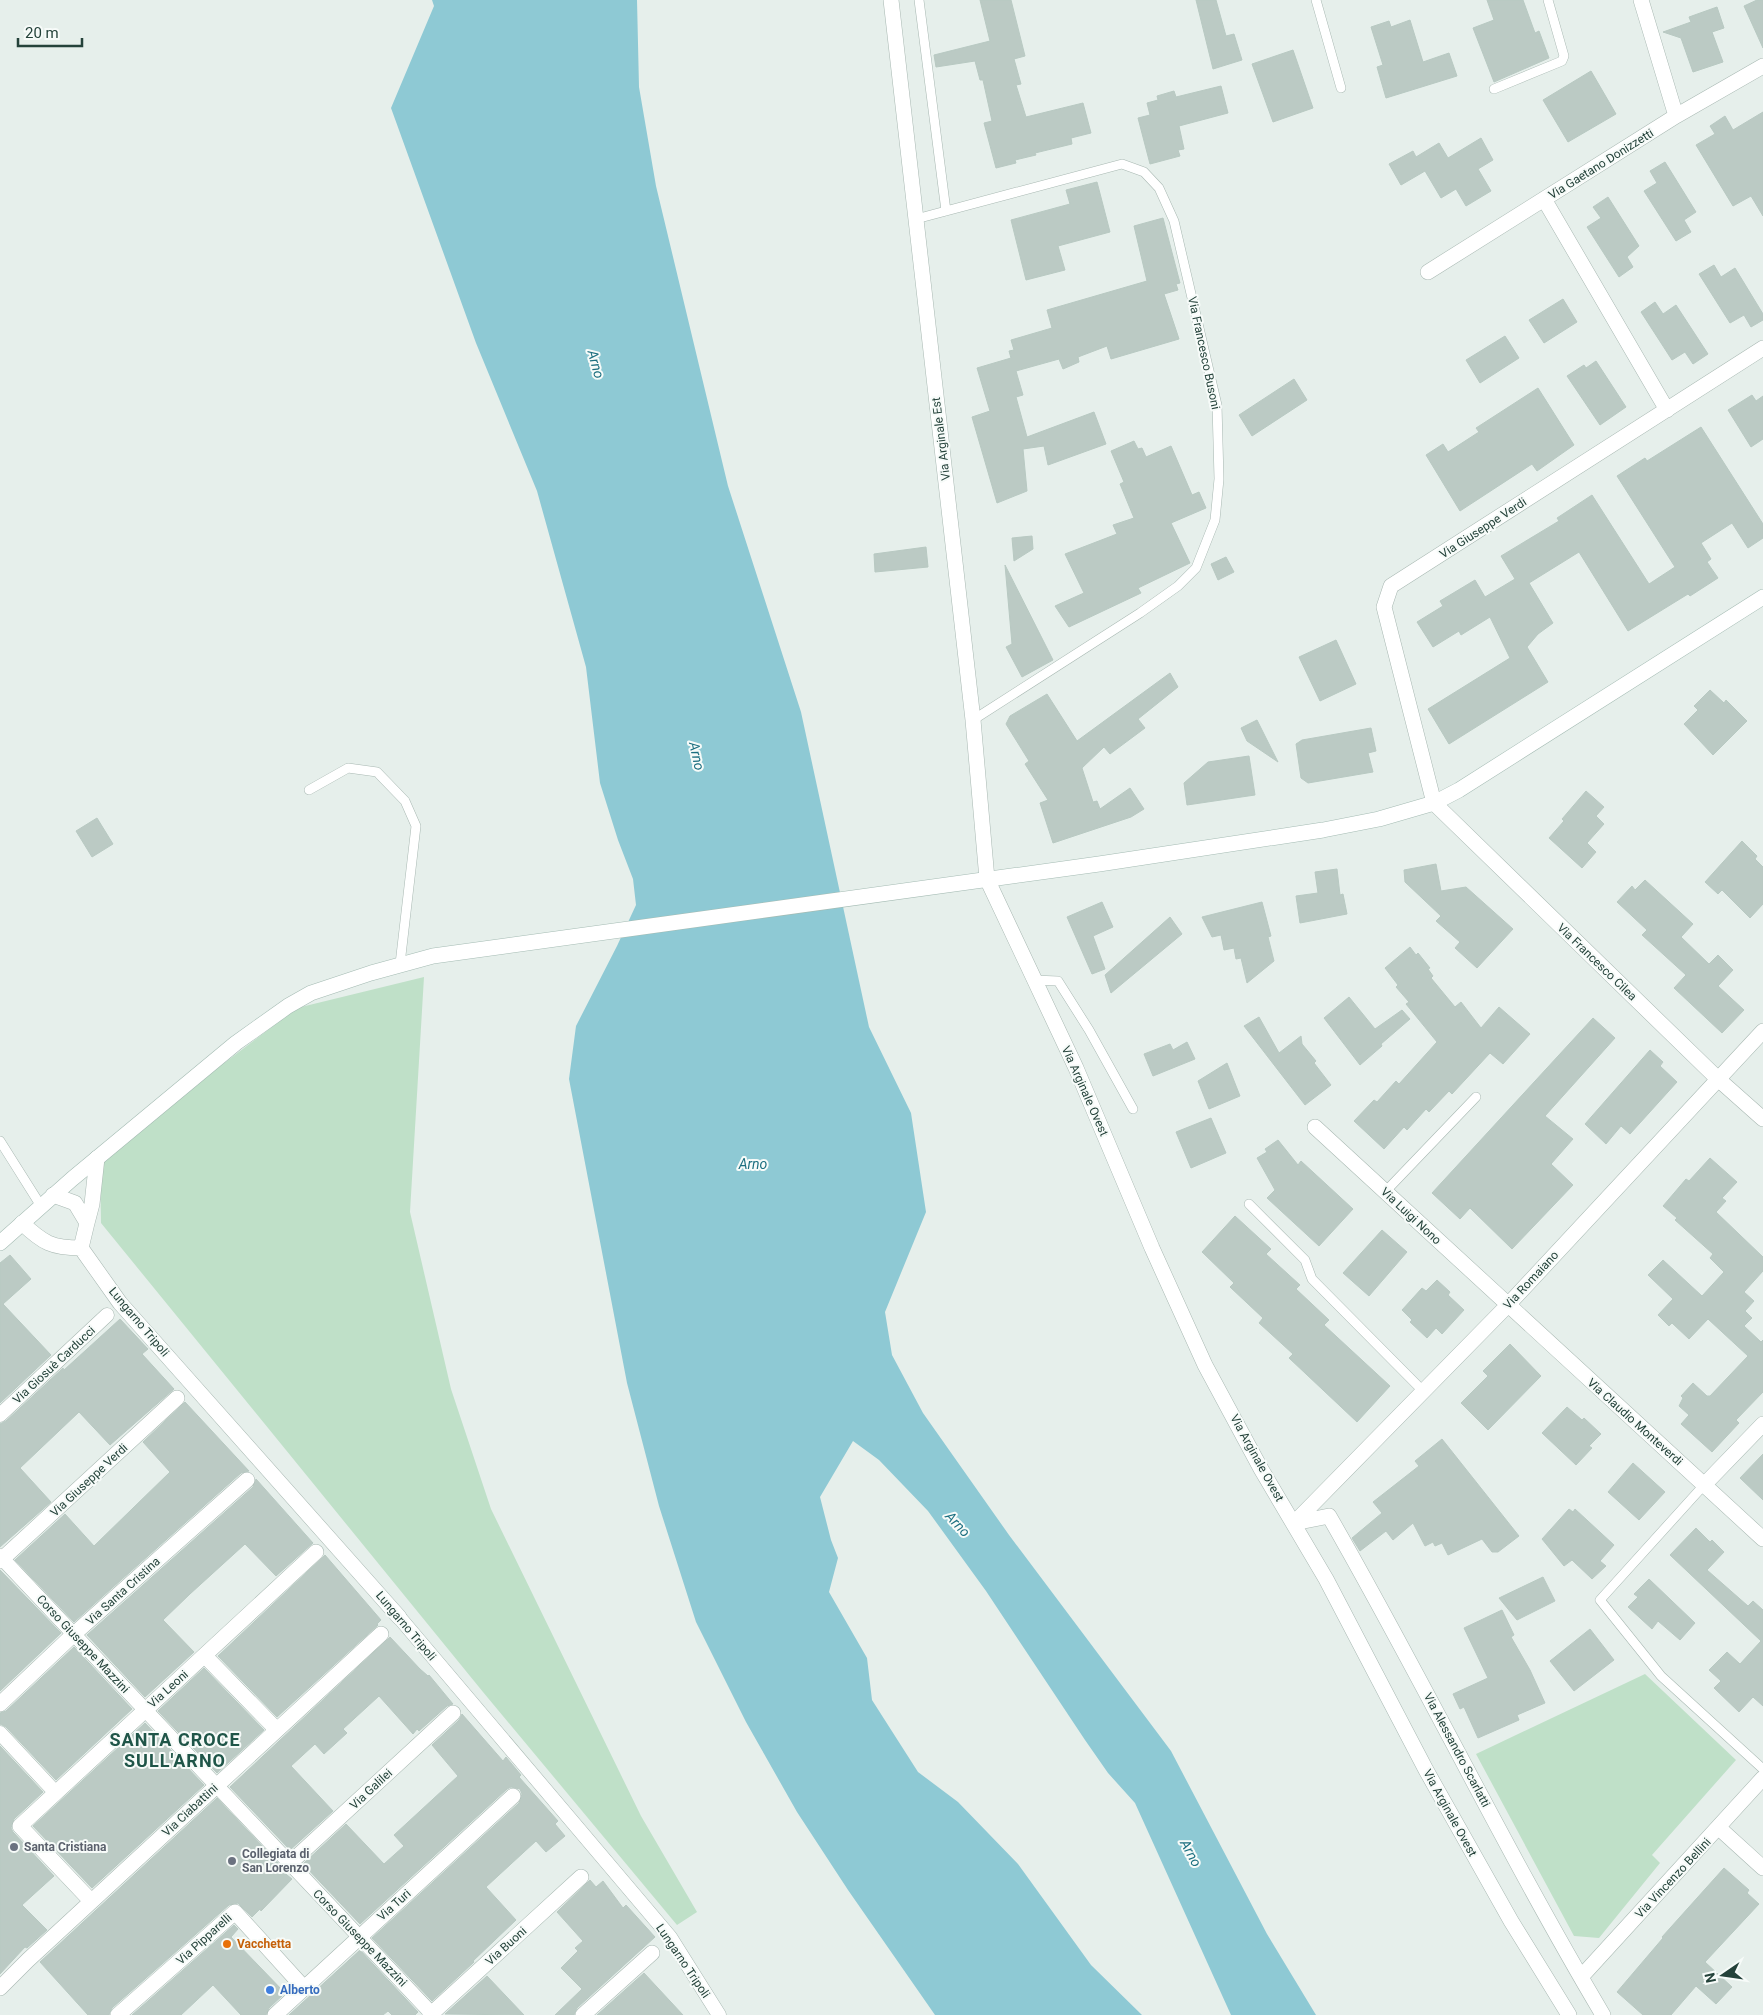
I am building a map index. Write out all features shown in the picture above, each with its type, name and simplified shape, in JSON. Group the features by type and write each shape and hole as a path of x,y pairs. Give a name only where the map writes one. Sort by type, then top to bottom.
{"street":[{"name":"Via Arginale Est","path":"891,0 973,720 987,879"},
{"path":"1642,0 1676,116"},
{"name":"Via Gaetano Donizzetti","path":"1667,410 1544,199 1676,116 1763,66"},
{"path":"1428,272 1544,199"},
{"name":"Via Giuseppe Verdi","path":"1434,803 1388,628 1384,607 1391,586 1763,348"},
{"path":"0,1243 53,1195 201,1070 288,1006 323,988 400,964 433,956 1099,864 1323,830 1379,819 1434,803 1491,771 1763,597"},
{"name":"Via Francesco Cilea","path":"1434,803 1718,1079 1763,1119"},
{"name":"Via Arginale Ovest","path":"987,879 1076,1068 1152,1248 1206,1365 1261,1469 1326,1578 1426,1770 1511,1922 1569,2015"},
{"name":"Via Romaiano","path":"1294,1523 1507,1306 1763,1031"},
{"name":"Via Luigi Nono","path":"1315,1127 1507,1306"},
{"path":"22,1223 49,1245 61,1248 81,1248 92,1204 96,1158"},
{"path":"53,1195 75,1203 87,1222"},
{"name":"Lungarno Tripoli","path":"81,1248 120,1303 399,1617 670,1937 719,2015"},
{"name":"Via Claudio Monteverdi","path":"1507,1306 1763,1539"},
{"name":"Via Giosuè Carducci","path":"0,1415 107,1315"},
{"name":"Via Giuseppe Verdi","path":"1,1558 177,1398"},
{"path":"1704,1485 1763,1424"},
{"name":"Via Santa Cristina","path":"0,1704 74,1634 247,1480"},
{"name":"Via Alessandro Scarlatti","path":"1294,1523 1330,1516 1375,1596 1504,1839 1603,2015"},
{"name":"Via Leoni","path":"91,1901 20,1826 316,1552"},
{"name":"Corso Giuseppe Mazzini","path":"1,1558 432,2015"},
{"name":"Via Ciabattini","path":"0,1988 276,1729 381,1634"},
{"path":"204,1656 276,1729"},
{"name":"Via Galilei","path":"289,1864 453,1713"},
{"path":"0,1733 55,1792"},
{"name":"Via Vincenzo Bellini","path":"1581,1977 1763,1778"},
{"name":"Via Turi","path":"275,2015 513,1796"},
{"path":"1719,1828 1763,1868"},
{"name":"Via Buoni","path":"432,2015 581,1877"},
{"name":"Via Pipparelli","path":"118,2015 235,1912 304,1988"},
{"path":"583,2015 652,1953"}],"lane":[{"path":"919,0 946,211"},
{"path":"1316,0 1341,88"},
{"path":"1494,89 1562,61 1564,56 1548,0"},
{"name":"Via Francesco Busoni","path":"916,218 1122,164 1144,172 1159,188 1174,221 1217,405 1219,479 1215,520 1196,568 1178,586 1140,613 973,720"},
{"path":"309,790 348,768 377,772 405,801 416,826 400,964"},
{"path":"1034,980 1058,981 1089,1030 1133,1109"},
{"path":"1385,1192 1476,1097"},
{"path":"0,1141 41,1206"},
{"path":"1249,1204 1305,1260 1312,1279 1423,1392"},
{"path":"1704,1485 1600,1600 1660,1676 1763,1769"}],"green space":[{"path":"424,977 410,1212 451,1389 491,1509 641,1816 697,1912 677,1925 483,1692 101,1223 100,1157 297,1008"},
{"path":"1645,1674 1736,1760 1652,1855 1660,1863 1599,1938 1574,1936 1476,1754"}],"water":[{"name":"Arno","path":"432,0 637,0 639,87 656,186 728,486 801,712 869,1027 911,1113 926,1212 885,1312 892,1355 923,1413 1009,1535 1171,1751 1267,1934 1316,2015 1231,2015 1135,1803 1108,1773 986,1591 928,1511 879,1460 853,1441 820,1497 831,1540 838,1558 829,1592 867,1658 872,1700 918,1772 958,1802 1018,1864 1091,1965 1142,2015 935,2015 848,1890 797,1812 746,1722 696,1622 659,1506 627,1383 569,1079 576,1026 636,905 633,879 618,840 600,783 586,667 537,491 476,343 391,108 434,6"}],"building":[{"path":"980,0 1011,0 1025,56 1014,59 1021,84 1016,85 1026,117 1083,103 1091,133 1071,138 1072,144 1035,153 1036,155 1015,160 1016,163 996,168 984,123 992,121 983,80 980,80 975,61 936,67 934,55 990,41"},
{"path":"1196,0 1216,0 1226,36 1234,34 1242,60 1213,69"},
{"path":"1487,0 1523,0 1535,33 1539,31 1549,58 1494,82 1473,28 1494,20"},
{"path":"1757,0 1763,0 1763,48 1744,6"},
{"path":"1717,7 1724,28 1712,32 1723,62 1693,72 1681,38 1663,32 1691,22 1689,17"},
{"path":"1410,20 1423,62 1449,53 1457,76 1386,98 1377,67 1383,65 1371,27 1389,21 1391,27"},
{"path":"1293,50 1313,108 1273,122 1252,64"},
{"path":"1591,71 1616,114 1568,142 1543,100"},
{"path":"1221,86 1228,113 1179,126 1184,149 1178,150 1180,156 1150,164 1138,118 1150,115 1147,103 1158,100 1157,96 1174,91 1176,97"},
{"path":"1763,112 1763,216 1751,196 1733,206 1696,145 1715,134 1710,126 1725,116 1733,130"},
{"path":"1481,138 1493,160 1478,169 1491,191 1466,206 1456,189 1441,198 1425,171 1401,185 1389,164 1413,151 1416,157 1439,143 1448,158"},
{"path":"1665,162 1696,212 1684,220 1691,232 1676,241 1644,191 1657,183 1650,171"},
{"path":"1097,182 1110,232 1058,246 1065,270 1026,280 1011,220 1070,204 1066,190"},
{"path":"1608,197 1639,246 1627,257 1633,267 1619,277 1587,227 1601,218 1593,207"},
{"path":"1163,218 1180,283 1176,284 1178,290 1164,294 1179,339 1111,359 1107,346 1078,357 1079,362 1063,369 1059,359 1016,371 1023,395 1016,397 1027,437 1094,412 1106,444 1048,465 1044,446 1023,449 1027,491 997,503 972,417 990,411 977,368 1011,358 1009,351 1014,350 1011,340 1052,328 1047,310 1147,281 1134,226"},
{"path":"1714,265 1721,277 1735,268 1763,314 1763,320 1751,327 1744,315 1730,323 1699,274"},
{"path":"1563,299 1577,322 1544,343 1529,320"},
{"path":"1655,302 1663,314 1676,305 1708,354 1693,364 1685,352 1672,360 1641,312"},
{"path":"1505,336 1519,358 1480,383 1466,360"},
{"path":"1596,361 1626,407 1600,425 1567,376 1584,365 1586,368"},
{"path":"1294,379 1307,400 1252,436 1239,415"},
{"path":"1538,388 1574,445 1537,471 1532,464 1460,511 1426,455 1443,444 1448,452 1479,432 1476,428"},
{"path":"1752,395 1756,401 1763,396 1763,439 1751,447 1728,410"},
{"path":"1701,427 1763,524 1763,538 1748,548 1732,523 1701,543 1711,559 1707,562 1718,578 1628,631 1579,552 1529,583 1553,623 1538,634 1527,647 1548,682 1449,744 1428,709 1510,658 1490,617 1461,635 1459,631 1433,647 1417,622 1443,606 1440,601 1475,580 1485,597 1515,579 1501,556 1559,521 1557,518 1592,495 1649,584 1675,567 1617,476 1645,458 1647,461"},
{"path":"1134,441 1138,449 1142,448 1146,457 1171,446 1192,495 1199,492 1206,508 1171,523 1190,563 1138,588 1141,593 1069,627 1055,606 1084,593 1065,554 1117,534 1113,525 1134,518 1120,484 1124,482 1111,451"},
{"path":"1032,536 1033,549 1014,561 1012,538"},
{"path":"926,547 928,567 875,572 874,554"},
{"path":"1226,557 1234,572 1218,580 1211,564"},
{"path":"1005,565 1053,660 1022,677 1006,647 1012,644"},
{"path":"1336,640 1356,684 1320,701 1299,657"},
{"path":"1170,673 1178,687 1138,719 1145,728 1110,754 1104,747 1082,768 1093,802 1097,801 1100,809 1130,788 1144,809 1131,817 1053,843 1040,803 1048,800 1025,764 1029,761 1006,724 1010,716 1047,694 1077,741"},
{"path":"1710,690 1724,703 1726,700 1747,721 1713,755 1684,724 1698,710 1694,706"},
{"path":"1257,720 1278,762 1247,741 1241,728"},
{"path":"1371,728 1376,751 1368,753 1373,772 1308,783 1301,778 1296,744 1302,740"},
{"path":"1249,756 1255,795 1187,805 1184,783 1208,762"},
{"path":"1586,791 1604,807 1596,816 1604,824 1587,843 1596,852 1582,868 1549,838 1564,821 1562,819"},
{"path":"97,818 113,844 92,857 76,831"},
{"path":"1742,841 1757,856 1755,859 1763,867 1763,904 1750,918 1722,890 1718,894 1705,882"},
{"path":"1436,864 1441,891 1466,887 1513,929 1477,968 1455,948 1460,942 1436,921 1441,916 1405,882 1404,870"},
{"path":"1337,869 1340,895 1343,894 1347,914 1300,923 1296,896 1318,893 1315,872"},
{"path":"1645,880 1693,924 1681,937 1709,964 1718,955 1733,970 1718,986 1744,1010 1722,1033 1674,988 1686,975 1642,935 1647,930 1617,902 1632,886 1635,890"},
{"path":"1102,902 1113,927 1093,936 1105,969 1092,974 1067,917"},
{"path":"1262,902 1271,936 1268,937 1274,961 1247,983 1241,958 1236,959 1234,948 1224,950 1221,935 1212,937 1202,917"},
{"path":"1170,917 1182,934 1111,993 1105,975"},
{"path":"1410,947 1416,955 1418,953 1430,968 1428,969 1433,976 1431,978 1455,1007 1461,1002 1481,1028 1499,1007 1530,1034 1503,1064 1490,1053 1452,1094 1449,1091 1429,1112 1426,1109 1407,1130 1404,1127 1384,1149 1354,1121 1374,1100 1377,1102 1396,1081 1399,1084 1437,1042 1406,1004 1409,1002 1396,987 1398,985 1385,968"},
{"path":"1349,997 1375,1029 1402,1010 1410,1019 1360,1065 1324,1018"},
{"path":"1259,1017 1279,1053 1301,1036 1302,1044 1316,1061 1314,1063 1331,1085 1305,1105 1244,1026"},
{"path":"1593,1018 1615,1038 1545,1116 1573,1139 1551,1164 1573,1185 1512,1249 1470,1208 1460,1219 1432,1193"},
{"path":"1187,1042 1195,1059 1153,1076 1144,1054 1170,1044 1173,1050"},
{"path":"1650,1050 1663,1062 1660,1066 1677,1082 1630,1134 1621,1126 1606,1144 1585,1124"},
{"path":"1227,1063 1240,1096 1209,1109 1198,1081"},
{"path":"1211,1118 1226,1153 1191,1168 1176,1132"},
{"path":"1278,1140 1298,1165 1301,1161 1353,1209 1319,1246 1267,1198 1275,1190 1257,1158 1267,1152 1265,1149"},
{"path":"1710,1158 1737,1182 1722,1198 1726,1201 1716,1212 1763,1257 1763,1271 1744,1292 1754,1301 1745,1311 1752,1318 1744,1326 1761,1342 1763,1340 1763,1392 1736,1420 1739,1423 1712,1452 1681,1424 1689,1415 1679,1406 1683,1398 1681,1396 1693,1383 1707,1396 1710,1396 1748,1356 1708,1319 1689,1339 1672,1323 1669,1326 1658,1315 1673,1299 1648,1275 1663,1260 1702,1296 1724,1272 1710,1258 1713,1254 1675,1220 1677,1218 1663,1206 1686,1179 1689,1181"},
{"path":"1235,1216 1271,1249 1266,1254 1300,1285 1296,1289 1329,1320 1324,1325 1390,1386 1357,1422 1289,1358 1293,1354 1259,1323 1263,1318 1230,1287 1234,1283 1202,1252"},
{"path":"1382,1230 1407,1252 1369,1296 1343,1273"},
{"path":"10,1255 31,1279 3,1304 51,1355 0,1403 0,1263"},
{"path":"1437,1280 1450,1292 1448,1295 1464,1310 1442,1334 1436,1328 1427,1338 1410,1322 1412,1320 1402,1310 1422,1288 1426,1291"},
{"path":"120,1319 148,1349 142,1354 174,1389 110,1445 79,1412 20,1468 51,1502 0,1547 0,1424 6,1421"},
{"path":"1510,1344 1541,1376 1488,1430 1461,1403 1488,1376 1483,1371"},
{"path":"185,1402 249,1471 241,1473 74,1622 15,1560 65,1514 94,1546 170,1472 143,1442"},
{"path":"1567,1407 1582,1420 1584,1418 1601,1434 1589,1446 1592,1448 1576,1465 1542,1433"},
{"path":"1442,1439 1519,1536 1498,1552 1492,1552 1482,1539 1448,1555 1442,1543 1435,1546 1433,1542 1425,1546 1413,1523 1393,1540 1386,1531 1360,1551 1352,1538 1382,1513 1373,1502 1419,1466 1415,1461"},
{"path":"1763,1454 1763,1500 1740,1478"},
{"path":"1633,1463 1665,1492 1639,1520 1608,1492"},
{"path":"256,1479 313,1543 276,1576 245,1544 190,1594 163,1620 194,1652 145,1697 87,1635 253,1487"},
{"path":"1569,1509 1573,1512 1575,1509 1614,1545 1600,1561 1606,1566 1592,1579 1572,1560 1564,1566 1542,1539"},
{"path":"1696,1528 1710,1542 1712,1540 1724,1552 1707,1570 1748,1606 1753,1601 1763,1610 1763,1706 1753,1697 1739,1712 1714,1688 1721,1681 1709,1670 1727,1652 1740,1664 1761,1641 1670,1555"},
{"path":"325,1555 381,1620 378,1625 277,1717 218,1656"},
{"path":"0,1570 61,1633 0,1691"},
{"path":"1543,1577 1555,1601 1517,1620 1499,1598"},
{"path":"1649,1579 1695,1623 1680,1640 1658,1621 1652,1629 1628,1607 1638,1597 1634,1594"},
{"path":"1502,1610 1514,1635 1511,1637 1530,1670 1545,1703 1517,1715 1519,1720 1478,1738 1464,1707 1460,1709 1453,1694 1488,1678 1464,1628"},
{"path":"1590,1629 1614,1660 1574,1691 1550,1661"},
{"path":"390,1637 420,1669 429,1675 453,1704 447,1706 413,1734 379,1696 343,1729 347,1733 324,1754 315,1744 291,1766 333,1811 290,1850 230,1787"},
{"path":"74,1647 132,1709 56,1780 6,1727 0,1724 0,1713 6,1711"},
{"path":"204,1668 264,1730 217,1773 158,1711"},
{"path":"462,1714 503,1761 506,1757 521,1775 519,1777 558,1821 555,1824 565,1836 546,1852 536,1841 486,1887 516,1920 432,2001 372,1938 519,1803 522,1794 520,1789 511,1787 507,1789 360,1924 303,1864 346,1824 384,1864 404,1846 394,1835 458,1776 432,1745 459,1720"},
{"path":"145,1723 204,1785 92,1888 33,1826"},
{"path":"0,1746 43,1792 14,1819 11,1828 54,1876 22,1905 47,1930 27,1948 25,1947 0,1974"},
{"path":"217,1798 280,1865 282,1871 292,1879 261,1911 260,1909 252,1917 238,1903 229,1905 112,2008 109,2015 88,2015 40,1962"},
{"path":"1724,1868 1749,1890 1747,1893 1759,1904 1705,1962 1732,1987 1716,2004 1696,1986 1671,2015 1643,2015 1617,1992 1662,1937"},
{"path":"590,1880 596,1887 603,1881 623,1908 626,1905 655,1937 577,2008 574,2015 555,2015 582,1989 561,1968 578,1951 575,1948 583,1941 557,1912"},
{"path":"234,1925 238,1929 231,1937 285,1993 269,2008 266,2015 241,2015 213,1985 181,2015 132,2015"},
{"path":"360,1950 418,2012 415,2015 392,2015 388,2011 383,2015 289,2015"},
{"path":"644,1973 683,2015 597,2015"},
{"path":"487,1976 524,2015 445,2014"}],"place":[{"name":"Santa Cristiana","path":"14,1847"},
{"name":"Collegiata di San Lorenzo","path":"232,1861"},
{"name":"Vacchetta","path":"227,1944"},
{"name":"Alberto","path":"270,1990"}],"district":[{"name":"SANTA CROCE SULL'ARNO","path":"175,1749"}]}
